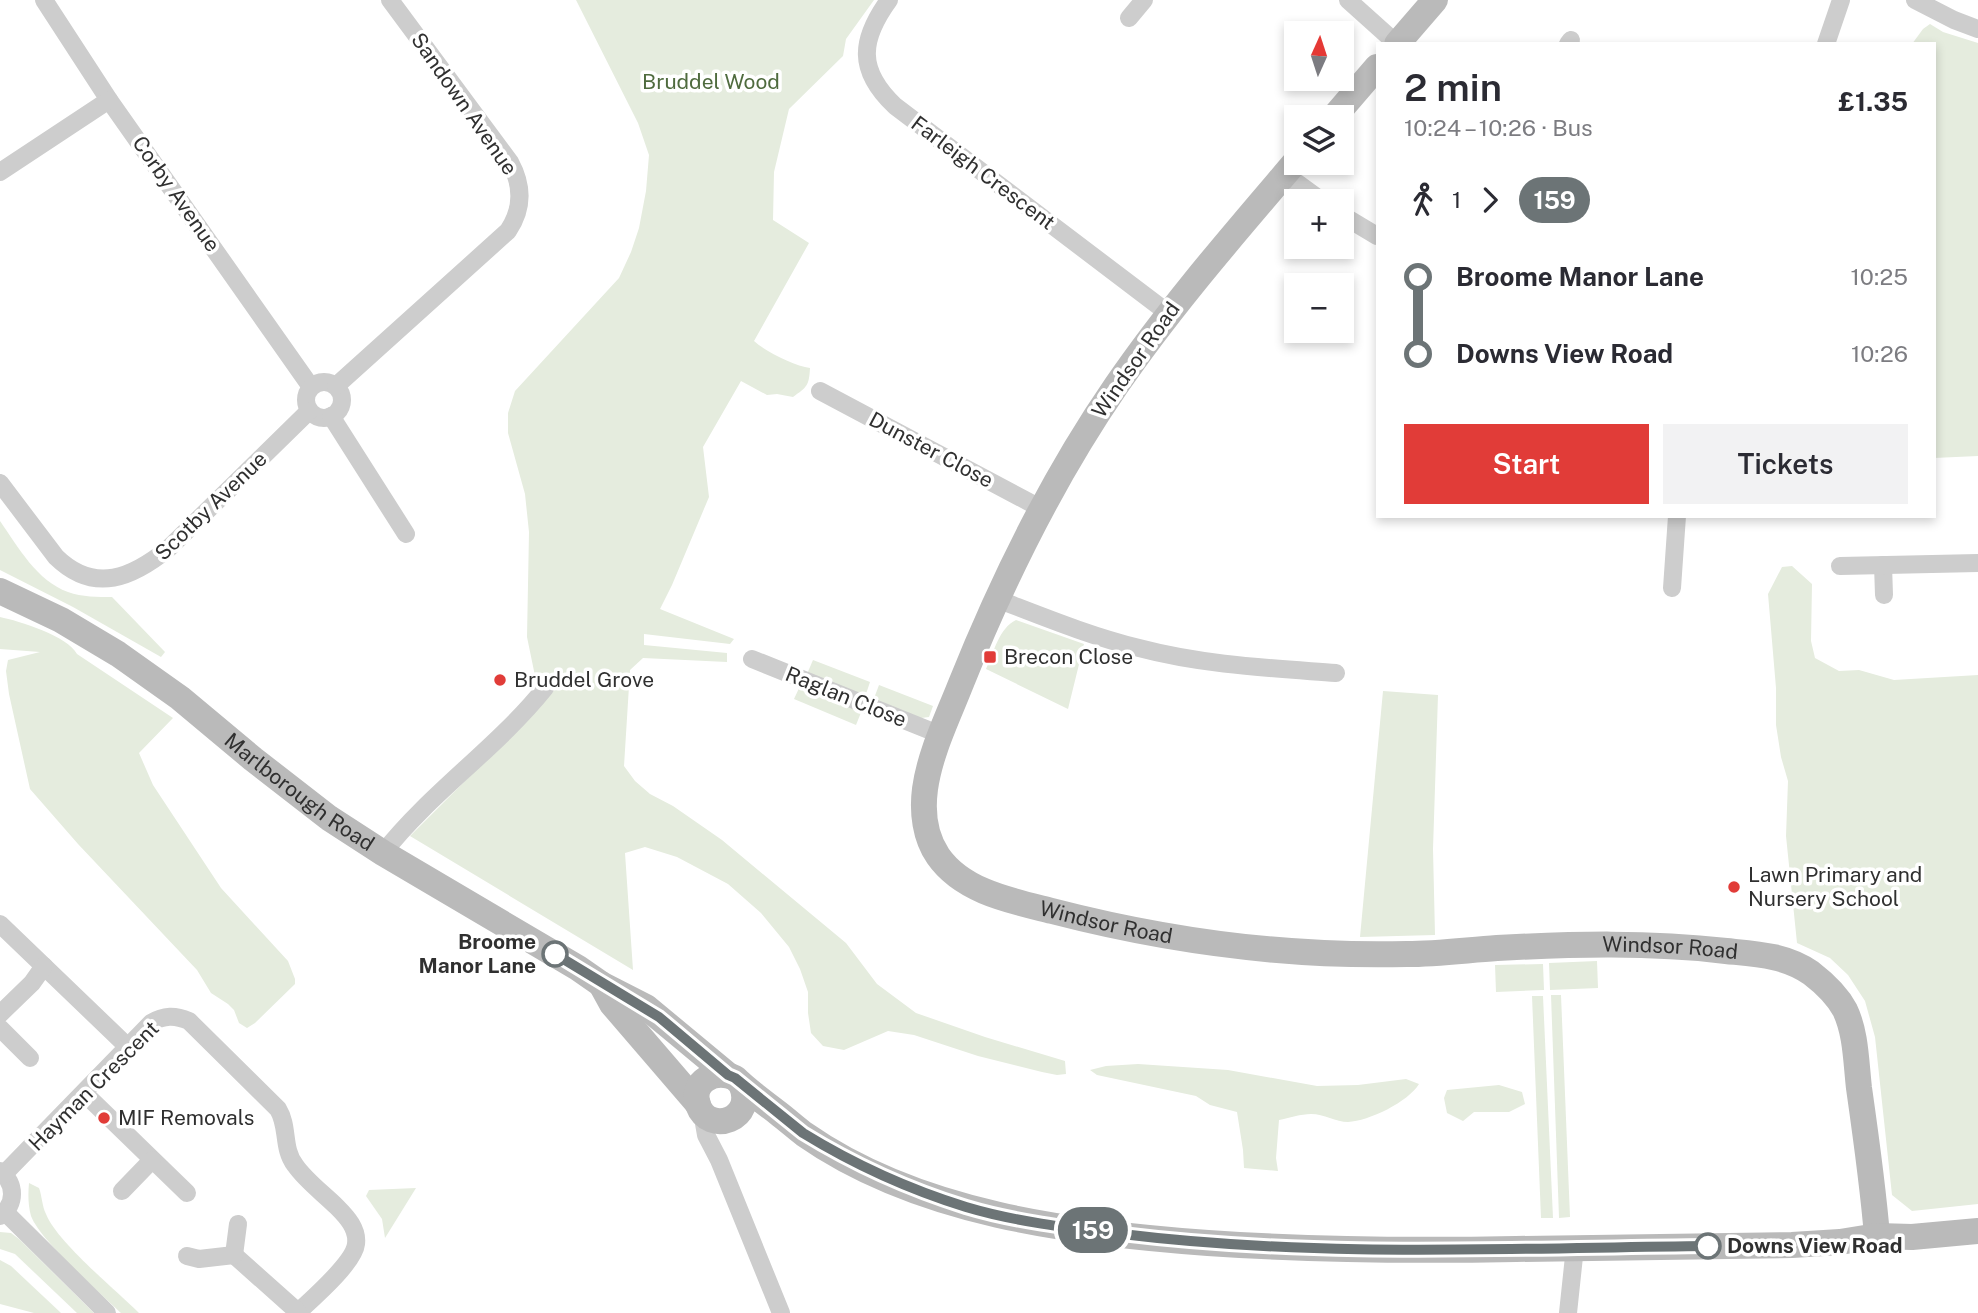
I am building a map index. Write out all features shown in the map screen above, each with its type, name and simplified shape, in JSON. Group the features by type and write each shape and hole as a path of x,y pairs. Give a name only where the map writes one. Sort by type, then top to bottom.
{"main road":[{"path":"1399,42 1435,0"},
{"path":"1344,105 1376,67"},
{"name":"Windsor Road","path":"1284,175 1223,244 1168,313 1113,390 1042,509 997,599 931,763 923,806 929,839 937,854 952,872 992,894 1076,917 1191,940 1274,950 1356,954 1638,944 1777,957 1799,966 1832,991 1849,1021 1856,1057 1877,1236"},
{"name":"Marlborough Road","path":"1,593 61,620 139,668 180,698 290,789 383,853 601,984 646,1007 803,1133 853,1163 947,1201 1006,1216 1105,1232 1180,1241 1314,1249 1791,1245 1840,1242 1877,1236 1912,1237 1978,1231"},
{"name":"Marlborough Road","path":"601,984 612,1004 700,1108"},
{"path":"720,1074 735,1079 745,1100 743,1108 731,1119 715,1121 700,1108 698,1091 706,1079 720,1074"},
{"name":"Marlborough Road","path":"731,1119 764,1122 803,1133"}],"street":[{"name":"Corby Avenue","path":"44,0 109,100 311,387"},
{"name":"Sandown Avenue","path":"336,387 508,231 519,211 520,191 510,162 390,0"},
{"name":"Farleigh Crescent","path":"889,0 871,30 866,56 869,72 883,94 895,106 1168,313"},
{"path":"1129,18 1144,0"},
{"path":"1348,0 1395,42"},
{"path":"1827,42 1841,0"},
{"path":"1915,0 1978,29"},
{"path":"0,172 109,100"},
{"path":"1298,175 1311,189"},
{"path":"1354,222 1376,235"},
{"path":"324,382 336,387 341,394 338,411 331,416 319,417 309,411 306,398 311,387 324,382"},
{"name":"Dunster Close","path":"820,391 1042,509"},
{"name":"Scotby Avenue","path":"0,483 67,568 80,575 100,579 133,572 148,565 169,548 309,411"},
{"path":"331,416 406,534"},
{"path":"1672,588 1677,518"},
{"path":"1840,566 1978,562"},
{"path":"1883,565 1884,595"},
{"path":"997,599 1067,627 1142,649 1224,663 1336,673"},
{"name":"Raglan Close","path":"752,659 941,734"},
{"path":"383,853 440,791 514,723 545,688"},
{"path":"0,924 128,1047"},
{"path":"0,1014 32,983 44,966"},
{"name":"Hayman Crescent","path":"2,1173 85,1093 151,1023 160,1018 179,1016 189,1021 278,1109 284,1120 289,1157 352,1225 356,1243 348,1262 298,1313"},
{"path":"0,1028 30,1058"},
{"path":"85,1093 187,1193"},
{"path":"700,1108 706,1135 719,1160 781,1313"},
{"path":"719,1160 731,1119"},
{"path":"121,1191 152,1160"},
{"path":"2,1173 12,1189 10,1205 3,1214 107,1313"},
{"path":"234,1255 238,1224"},
{"path":"1568,1313 1575,1247"},
{"path":"187,1256 198,1259 234,1255 298,1313"}],"green space":[{"name":"Bruddel Wood","path":"576,0 874,0 846,39 843,56 789,109 774,172 773,220 809,243 754,341 781,358 810,368 808,382 793,397 767,395 741,381 703,447 709,497 660,609 734,639 730,644 644,634 644,645 727,653 727,662 643,658 630,670 624,766 635,781 650,794 673,806 722,840 846,943 877,984 916,1013 1065,1061 1066,1074 1042,1072 978,1056 914,1035 888,1031 844,1050 823,1046 811,1033 808,992 789,947 761,913 728,884 677,857 645,847 625,853 633,970 410,836 541,705 527,637 529,532 525,494 508,433 508,413 515,391 619,278 639,228 649,155 638,123"},
{"path":"1930,24 1943,32 1978,43 1978,456 1936,458 1936,42 1913,42"},
{"path":"0,521 21,552 47,580 73,594 112,597 165,652 161,657 73,607 0,570"},
{"path":"1792,566 1812,584 1811,641 1815,658 1839,671 1859,670 1894,680 1978,675 1978,1204 1912,1211 1892,1195 1875,1037 1865,1001 1848,975 1830,958 1797,943 1786,836 1788,781 1776,725 1776,688 1768,594 1782,567"},
{"path":"0,617 54,635 72,647 77,654 173,718 139,753 153,785 221,888 288,961 295,979 295,984 247,1028 239,1023 234,1010 228,1004 211,993 197,970 30,789 6,671 8,660 40,652 0,649"},
{"path":"1016,620 1084,644 1068,709 986,669 1001,635"},
{"path":"813,660 870,682 865,697 807,674"},
{"path":"801,684 862,710 856,725 794,699"},
{"path":"879,685 933,706 929,717 921,718 873,701"},
{"path":"1383,691 1438,695 1433,849 1435,935 1360,937"},
{"path":"1597,961 1598,988 1550,990 1549,963"},
{"path":"1543,964 1544,990 1496,992 1495,965"},
{"path":"1551,995 1561,995 1570,1217 1559,1218"},
{"path":"1532,996 1543,996 1553,1218 1541,1218"},
{"path":"1138,1064 1228,1070 1317,1086 1358,1085 1406,1079 1419,1084 1397,1104 1357,1121 1343,1122 1311,1114 1279,1120 1276,1158 1278,1171 1244,1168 1237,1112 1210,1105 1196,1096 1097,1075 1090,1070"},
{"path":"1499,1085 1522,1092 1525,1104 1509,1112 1474,1112 1463,1121 1447,1113 1444,1098 1447,1090"},
{"path":"29,1183 39,1188 46,1214 62,1238 139,1313 121,1313 46,1238 31,1216"},
{"path":"416,1188 385,1238 382,1219 366,1196 369,1190"},
{"path":"0,1232 11,1233 19,1239 94,1313 77,1313 15,1254 0,1249"},
{"path":"0,1260 11,1266 61,1313 34,1313 0,1304"}],"bus line":[{"name":"159","path":"555,954 601,984 646,1007 803,1133 853,1163 881,1176 968,1208 1105,1232 1267,1247 1408,1250 1708,1246"}],"place":[{"name":"Brecon Close","path":"990,657"},
{"name":"Bruddel Grove","path":"500,680"},
{"name":"Lawn Primary and Nursery School","path":"1734,887"},
{"name":"Broome Manor Lane","path":"555,954"},
{"name":"MIF Removals","path":"104,1118"},
{"name":"Downs View Road","path":"1708,1246"}]}
